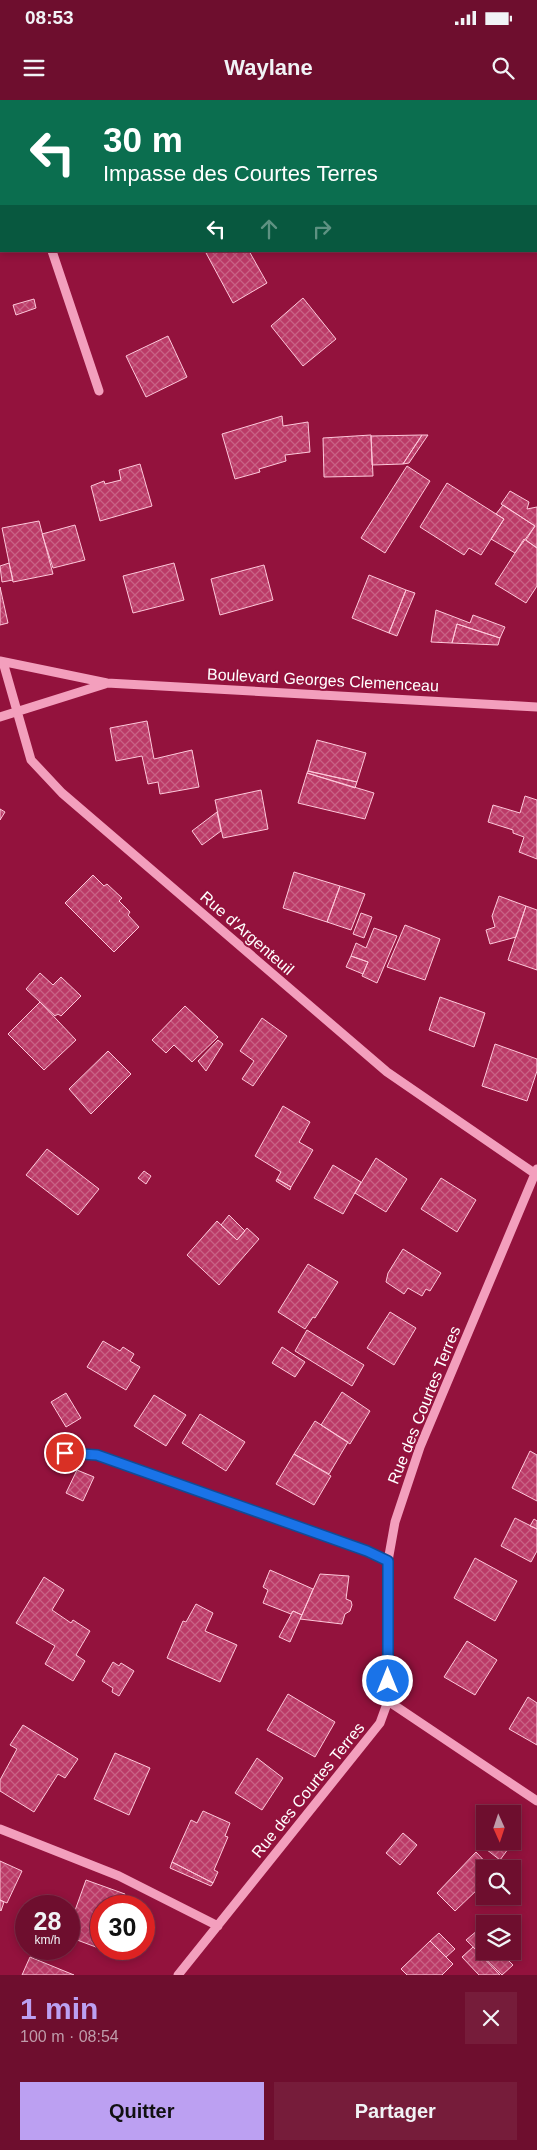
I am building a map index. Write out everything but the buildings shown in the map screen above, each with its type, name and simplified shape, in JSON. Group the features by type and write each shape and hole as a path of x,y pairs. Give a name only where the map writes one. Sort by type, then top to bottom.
{"street":[{"path":"52,252 99,391"},
{"name":"Boulevard Georges Clemenceau","path":"2,661 107,683 537,707"},
{"name":"Rue d'Argenteuil","path":"2,661 31,760 62,793 387,1072 536,1173"},
{"name":"Boulevard Georges Clemenceau","path":"0,717 107,683"},
{"name":"Rue des Courtes Terres","path":"178,1975 380,1723 388,1701 388,1561 394,1522 420,1447 536,1173"},
{"path":"49,1452 97,1455 367,1551 388,1561"},
{"path":"388,1701 537,1801"},
{"path":"0,1829 119,1876 218,1926"}],"route":[{"path":"65,1453 97,1455 367,1551 388,1561 388,1681"}]}
